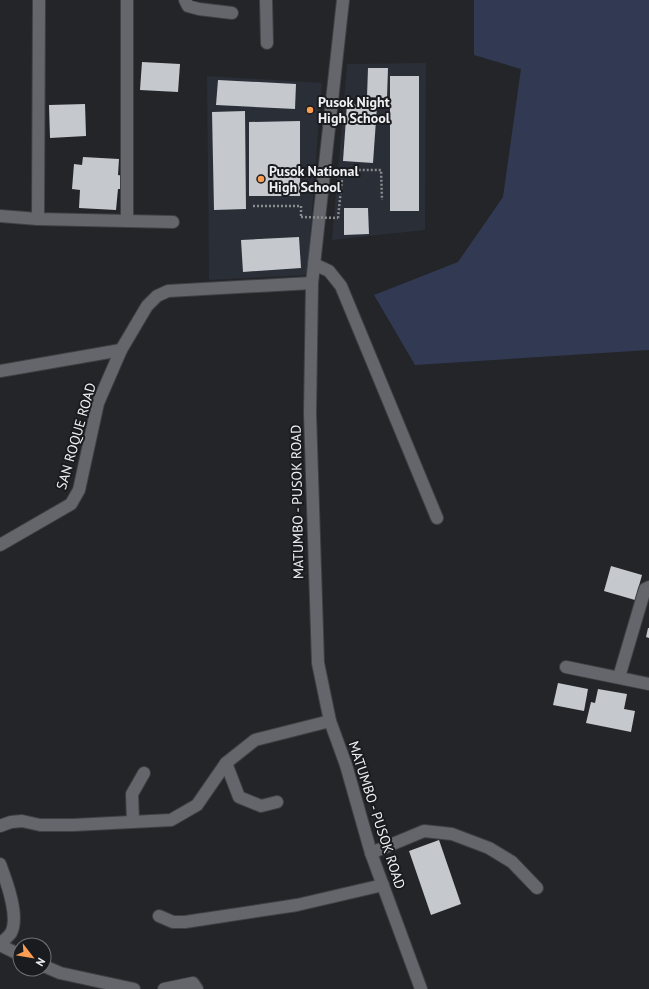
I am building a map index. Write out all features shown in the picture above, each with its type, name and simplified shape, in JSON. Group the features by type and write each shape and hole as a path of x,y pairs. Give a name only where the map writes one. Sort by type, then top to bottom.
{"street":[{"path":"38,219 39,0"},
{"path":"127,0 127,221"},
{"path":"186,0 188,6 232,14"},
{"path":"266,0 267,43"},
{"name":"MATUMBO - PUSOK ROAD","path":"343,0 312,283 310,413 314,596 318,663 330,721 346,765 371,852 421,989"},
{"path":"0,216 38,219 173,222"},
{"path":"314,264 329,271 341,286 437,518"},
{"name":"SAN ROQUE ROAD","path":"0,545 71,504 79,490 98,403 121,350 147,306 157,296 168,291 312,283"},
{"path":"0,371 121,350"},
{"path":"619,677 645,589 649,587"},
{"path":"566,667 649,684"},
{"path":"0,826 10,822 22,821 40,825 73,825 171,820 197,805 226,762 255,740 330,721"},
{"path":"226,762 239,797 261,806 277,802"},
{"path":"133,821 132,794 144,773"},
{"path":"371,852 424,831 452,834 489,848 512,862 537,888"},
{"path":"0,864 9,887 14,919 11,933 0,945 12,951"},
{"path":"159,916 173,922 185,922 297,905 383,885"},
{"path":"52,970 60,973 134,989"},
{"path":"164,989 193,984 197,989"}],"path":[{"path":"252,206 301,206 301,217 338,218 343,170 381,170 382,200"}],"shaded area":[{"path":"474,0 649,0 649,350 415,365 374,295 458,262 503,197 521,69 474,55"},
{"name":"Pusok National High School","path":"426,63 425,230 332,240 347,64"},
{"name":"Pusok National High School","path":"207,76 322,83 307,275 209,280"}],"building":[{"path":"142,62 180,64 178,92 140,90"},
{"path":"368,68 388,68 387,98 367,97"},
{"path":"390,76 419,76 419,211 390,211"},
{"path":"218,80 296,84 295,109 216,105"},
{"path":"85,104 86,136 50,138 49,105"},
{"path":"347,104 377,106 373,163 343,161"},
{"path":"245,111 246,209 214,210 212,112"},
{"path":"300,121 300,196 249,196 249,122"},
{"path":"83,157 119,159 118,175 124,176 123,189 118,189 116,210 79,208 80,190 72,189 74,164 82,165"},
{"path":"344,208 368,208 369,234 344,235"},
{"path":"299,237 301,268 243,272 241,240"},
{"path":"611,566 642,575 635,600 604,591"},
{"path":"649,628 649,638 646,637"},
{"path":"558,683 588,689 584,711 553,705"},
{"path":"598,689 627,694 624,709 635,711 631,732 586,723 591,702 595,703"},
{"path":"439,840 461,904 431,915 409,851"}],"place":[{"name":"Pusok Night High School","path":"310,110"},
{"name":"Pusok National High School","path":"261,179"}]}
